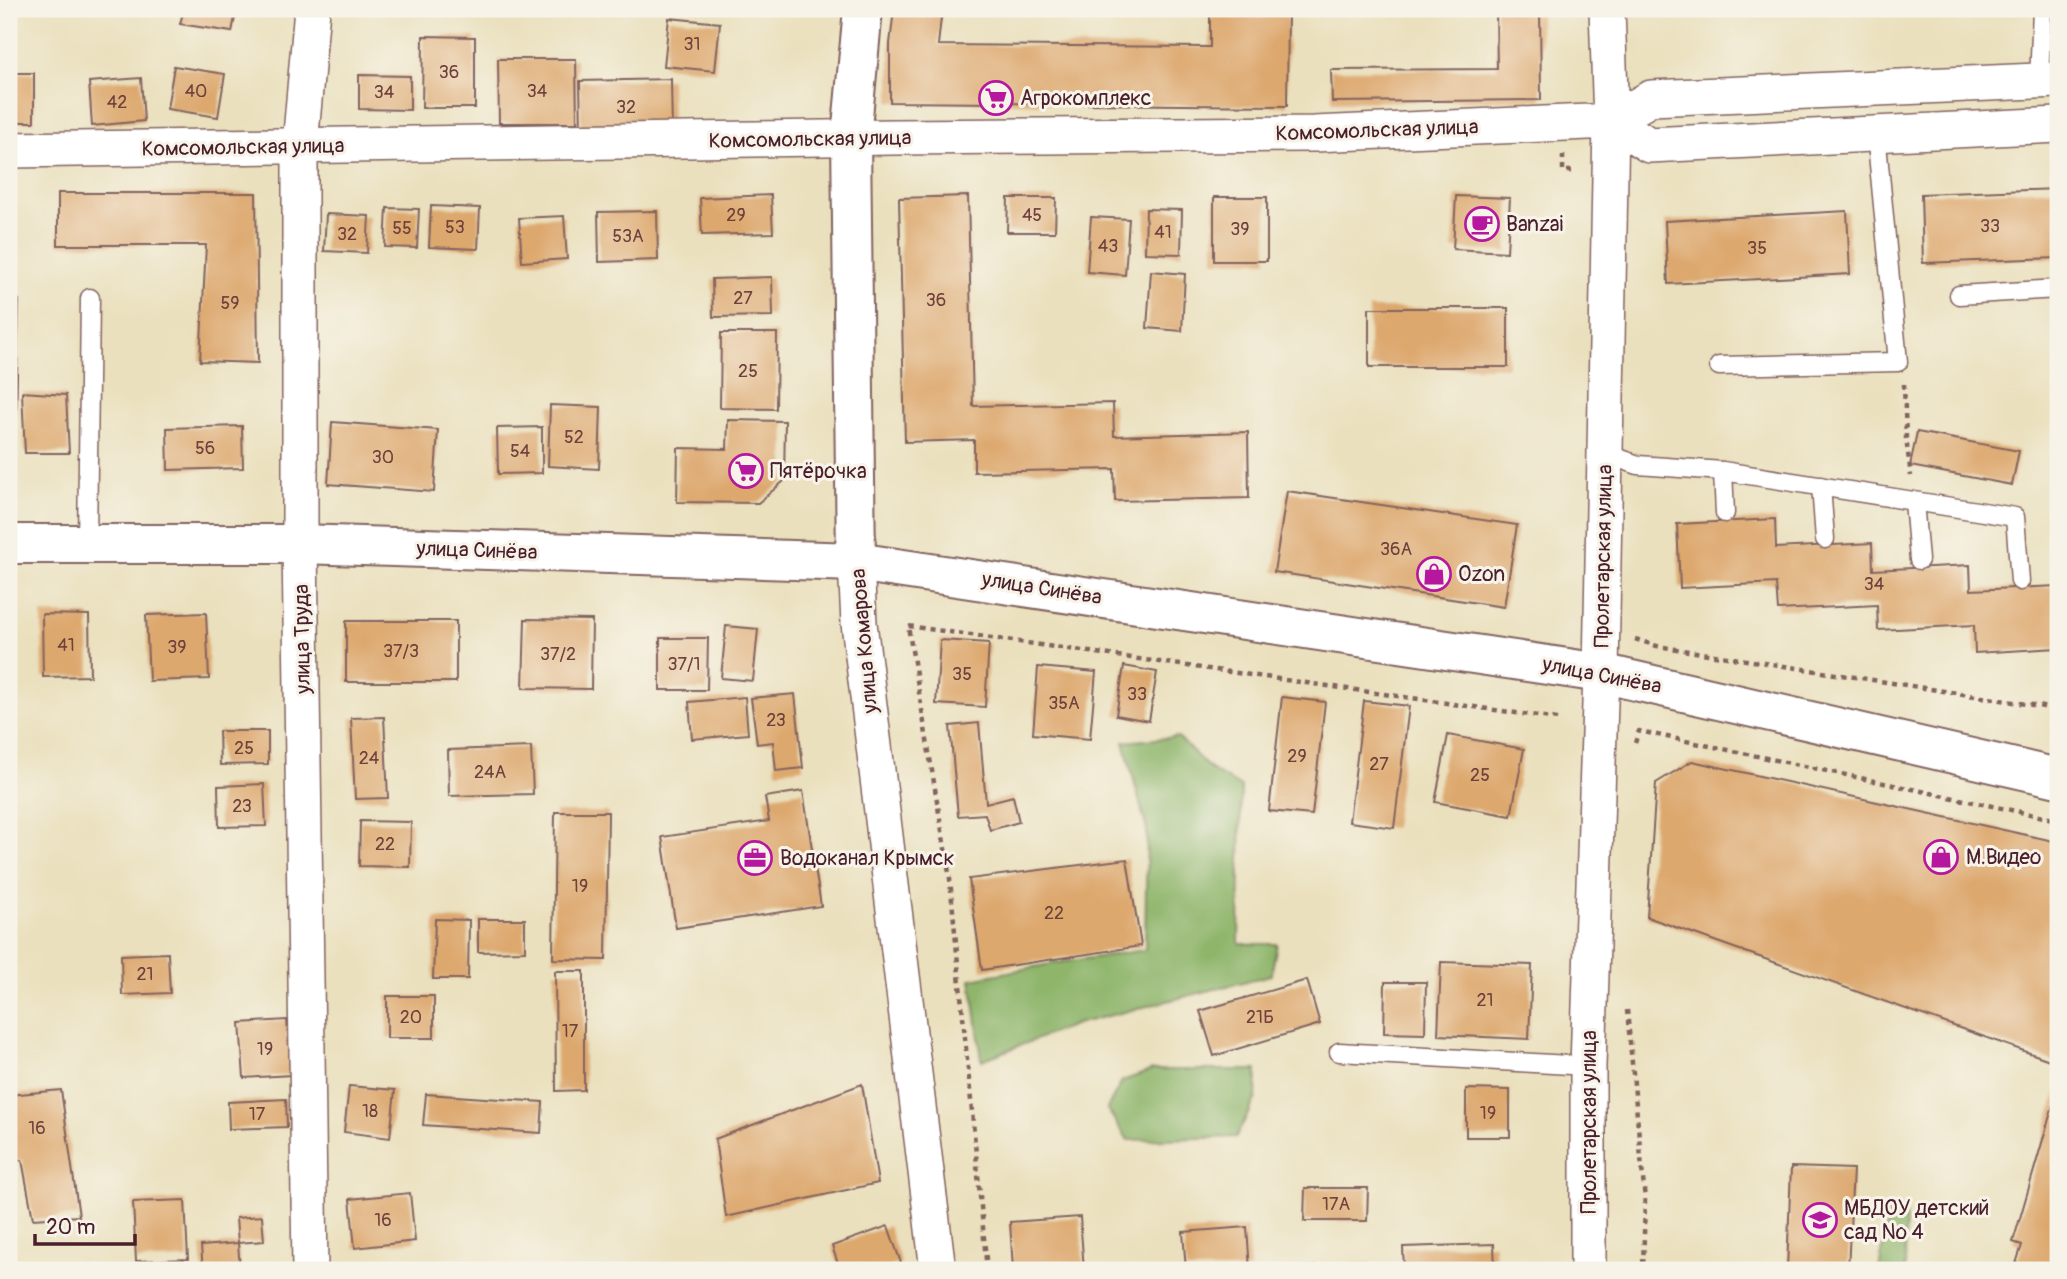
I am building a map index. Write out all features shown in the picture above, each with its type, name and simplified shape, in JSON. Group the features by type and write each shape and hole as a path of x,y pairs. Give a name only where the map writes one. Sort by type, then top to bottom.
{"main road":[{"name":"улица Комарова","path":"856,562 851,138 863,9"},
{"name":"улица Синёва","path":"9,544 300,544 856,562 1601,673 2058,778"}],"street":[{"name":"улица Труда","path":"310,1270 300,544 300,146 312,9"},
{"name":"Пролетарская улица","path":"1588,1270 1588,1066 1601,673 1611,121 1606,9"},
{"name":"Комсомольская улица","path":"9,150 1314,134 1611,121 1651,98 2049,81"},
{"path":"1611,121 1649,145 2058,125"},
{"name":"улица Комарова","path":"856,562 859,623 938,1270"}],"lane":[{"path":"2042,9 2049,81"},
{"path":"1719,366 1898,362 1875,133"},
{"path":"1959,295 2058,289"},
{"path":"87,545 90,298"},
{"path":"1604,453 1638,466 1723,471 2015,517 2020,581"},
{"path":"1723,471 1725,513"},
{"path":"1821,486 1825,539"},
{"path":"1914,501 1919,560"},
{"path":"1339,1052 1588,1066"}],"path":[{"path":"1563,152 1563,171 1590,172"},
{"path":"1906,391 1906,438 1914,501"},
{"path":"987,1270 950,879 908,626 1558,719"},
{"path":"1631,638 1657,646 2058,711"},
{"path":"1633,752 1639,731 2058,820"},
{"path":"1627,1009 1645,1200 1643,1270"}],"green space":[{"path":"1178,737 1210,769 1241,787 1239,944 1277,944 1271,975 1076,1024 982,1060 971,979 1145,950 1147,830 1124,742"},
{"path":"1153,1070 1257,1070 1256,1098 1236,1137 1128,1140 1107,1109 1122,1081"},
{"path":"1889,1211 1906,1214 1905,1270 1879,1270"}],"building":[{"path":"184,9 236,12 232,32 180,24"},
{"path":"514,9 569,9 569,11 514,14"},
{"path":"894,9 942,9 938,45 1210,47 1210,9 1288,9 1287,106 890,102 890,44"},
{"path":"1496,9 1540,9 1541,100 1332,102 1331,70 1497,69"},
{"path":"2045,9 2058,9 2058,36 2044,36"},
{"path":"669,18 720,23 715,71 664,66"},
{"path":"423,36 475,37 475,108 422,108"},
{"path":"498,59 576,59 577,123 499,123"},
{"path":"174,66 225,74 218,117 167,109"},
{"path":"9,73 34,73 34,122 9,122"},
{"path":"359,75 410,76 410,110 359,109"},
{"path":"141,78 144,121 92,126 89,82"},
{"path":"671,79 672,132 581,134 580,81"},
{"path":"2058,189 2058,258 1923,263 1921,194"},
{"path":"58,193 256,193 258,363 200,361 206,245 58,245"},
{"path":"771,195 773,233 702,235 700,198"},
{"path":"968,196 973,406 1113,403 1114,436 1248,432 1249,498 1115,501 1114,469 974,472 974,440 905,442 899,198"},
{"name":"Banzai","path":"1456,196 1510,198 1507,252 1453,249"},
{"path":"1214,197 1267,197 1267,261 1214,261"},
{"path":"1008,198 1056,198 1055,232 1007,232"},
{"path":"431,206 480,208 478,249 429,247"},
{"path":"387,208 419,209 417,248 385,247"},
{"path":"1146,209 1182,210 1181,254 1145,253"},
{"path":"657,211 658,260 599,262 598,212"},
{"path":"1847,211 1850,274 1668,284 1665,221"},
{"path":"326,214 369,216 367,253 324,251"},
{"path":"564,216 567,259 522,262 519,218"},
{"path":"1091,217 1129,219 1125,275 1087,272"},
{"path":"1151,271 1185,274 1182,331 1147,328"},
{"path":"772,277 773,316 713,317 712,279"},
{"path":"9,299 19,300 16,414 9,413"},
{"path":"1369,308 1508,308 1508,367 1369,367"},
{"path":"721,333 777,333 776,409 720,408"},
{"path":"22,392 66,395 69,453 25,453"},
{"path":"550,405 601,407 599,469 548,466"},
{"path":"728,420 785,421 784,481 758,503 677,502 678,448 727,449"},
{"path":"332,422 438,430 434,492 328,484"},
{"path":"242,426 243,468 168,470 167,428"},
{"path":"542,427 542,473 498,474 497,428"},
{"path":"1917,432 2019,451 2012,485 1910,466"},
{"path":"1287,491 1517,525 1504,607 1274,572"},
{"path":"1775,519 1776,548 1872,543 1873,570 1970,565 1971,590 2058,586 2058,648 1975,653 1974,625 1878,630 1877,605 1778,610 1776,583 1680,588 1677,524"},
{"path":"206,613 209,679 149,681 146,615"},
{"path":"42,614 89,615 90,676 43,677"},
{"path":"525,619 592,620 591,689 523,688"},
{"path":"346,621 456,621 456,682 346,682"},
{"path":"726,626 758,629 753,681 721,678"},
{"path":"660,638 708,638 707,690 660,690"},
{"path":"940,640 989,643 985,707 936,704"},
{"path":"1124,666 1157,672 1149,721 1116,715"},
{"path":"1038,667 1096,672 1090,739 1033,734"},
{"path":"795,694 803,768 776,771 773,742 757,744 751,698"},
{"path":"745,697 748,734 692,739 689,702"},
{"path":"1282,697 1325,702 1312,815 1269,811"},
{"path":"1364,701 1409,706 1394,828 1349,822"},
{"path":"384,717 388,798 355,799 351,718"},
{"path":"979,723 986,803 1013,796 1019,822 990,830 985,814 958,816 950,726"},
{"path":"219,731 268,731 268,764 220,765"},
{"path":"1448,735 1524,749 1511,816 1435,802"},
{"path":"531,747 533,794 449,796 448,750"},
{"path":"1692,761 2058,842 2058,1063 1647,917 1656,783"},
{"path":"264,784 266,826 219,827 218,786"},
{"path":"803,791 821,906 676,928 662,837 769,821 765,797"},
{"path":"555,812 608,812 606,960 553,959"},
{"path":"360,821 411,822 410,867 359,866"},
{"path":"1127,859 1141,946 982,970 969,879"},
{"path":"435,919 469,920 468,979 433,979"},
{"path":"478,919 525,919 525,951 478,952"},
{"path":"168,953 170,993 122,995 121,955"},
{"path":"1441,962 1532,965 1529,1039 1438,1035"},
{"path":"555,971 584,971 584,1090 556,1091"},
{"path":"1307,980 1320,1024 1214,1056 1200,1011"},
{"path":"1385,982 1426,982 1425,1034 1384,1033"},
{"path":"387,996 434,996 434,1038 387,1038"},
{"path":"287,1020 291,1075 244,1078 240,1023"},
{"path":"862,1084 878,1183 726,1217 715,1139"},
{"path":"349,1086 395,1090 390,1138 344,1132"},
{"path":"2058,1088 2058,1270 2014,1270 2022,1245 2013,1242"},
{"path":"1466,1089 1510,1090 1510,1137 1466,1137"},
{"path":"61,1090 79,1216 33,1219 22,1160 9,1161 9,1095"},
{"path":"426,1094 543,1102 541,1133 423,1125"},
{"path":"286,1099 287,1127 229,1129 228,1102"},
{"name":"МБДОУ детский сад № 4","path":"1791,1167 1853,1169 1848,1270 1787,1270"},
{"path":"1305,1188 1368,1188 1367,1221 1304,1221"},
{"path":"410,1193 415,1241 355,1248 350,1199"},
{"path":"185,1200 188,1259 136,1261 133,1202"},
{"path":"262,1216 264,1241 238,1243 236,1218"},
{"path":"1080,1217 1084,1270 1013,1270 1010,1222"},
{"path":"888,1226 901,1263 881,1270 840,1270 832,1246"},
{"path":"1247,1227 1250,1270 1186,1270 1183,1232"},
{"path":"238,1243 240,1269 203,1270 201,1246"},
{"path":"1494,1244 1495,1270 1404,1270 1403,1247"},
{"path":"1371,1263 1372,1270 1307,1270 1307,1267"}],"place":[{"name":"Агрокомплекс","path":"996,98"},
{"name":"Banzai","path":"1482,224"},
{"name":"Пятёрочка","path":"746,471"},
{"name":"Ozon","path":"1434,574"},
{"name":"М.Видео","path":"1941,857"},
{"name":"Водоканал Крымск","path":"755,858"},
{"name":"МБДОУ детский сад № 4","path":"1820,1220"}]}
